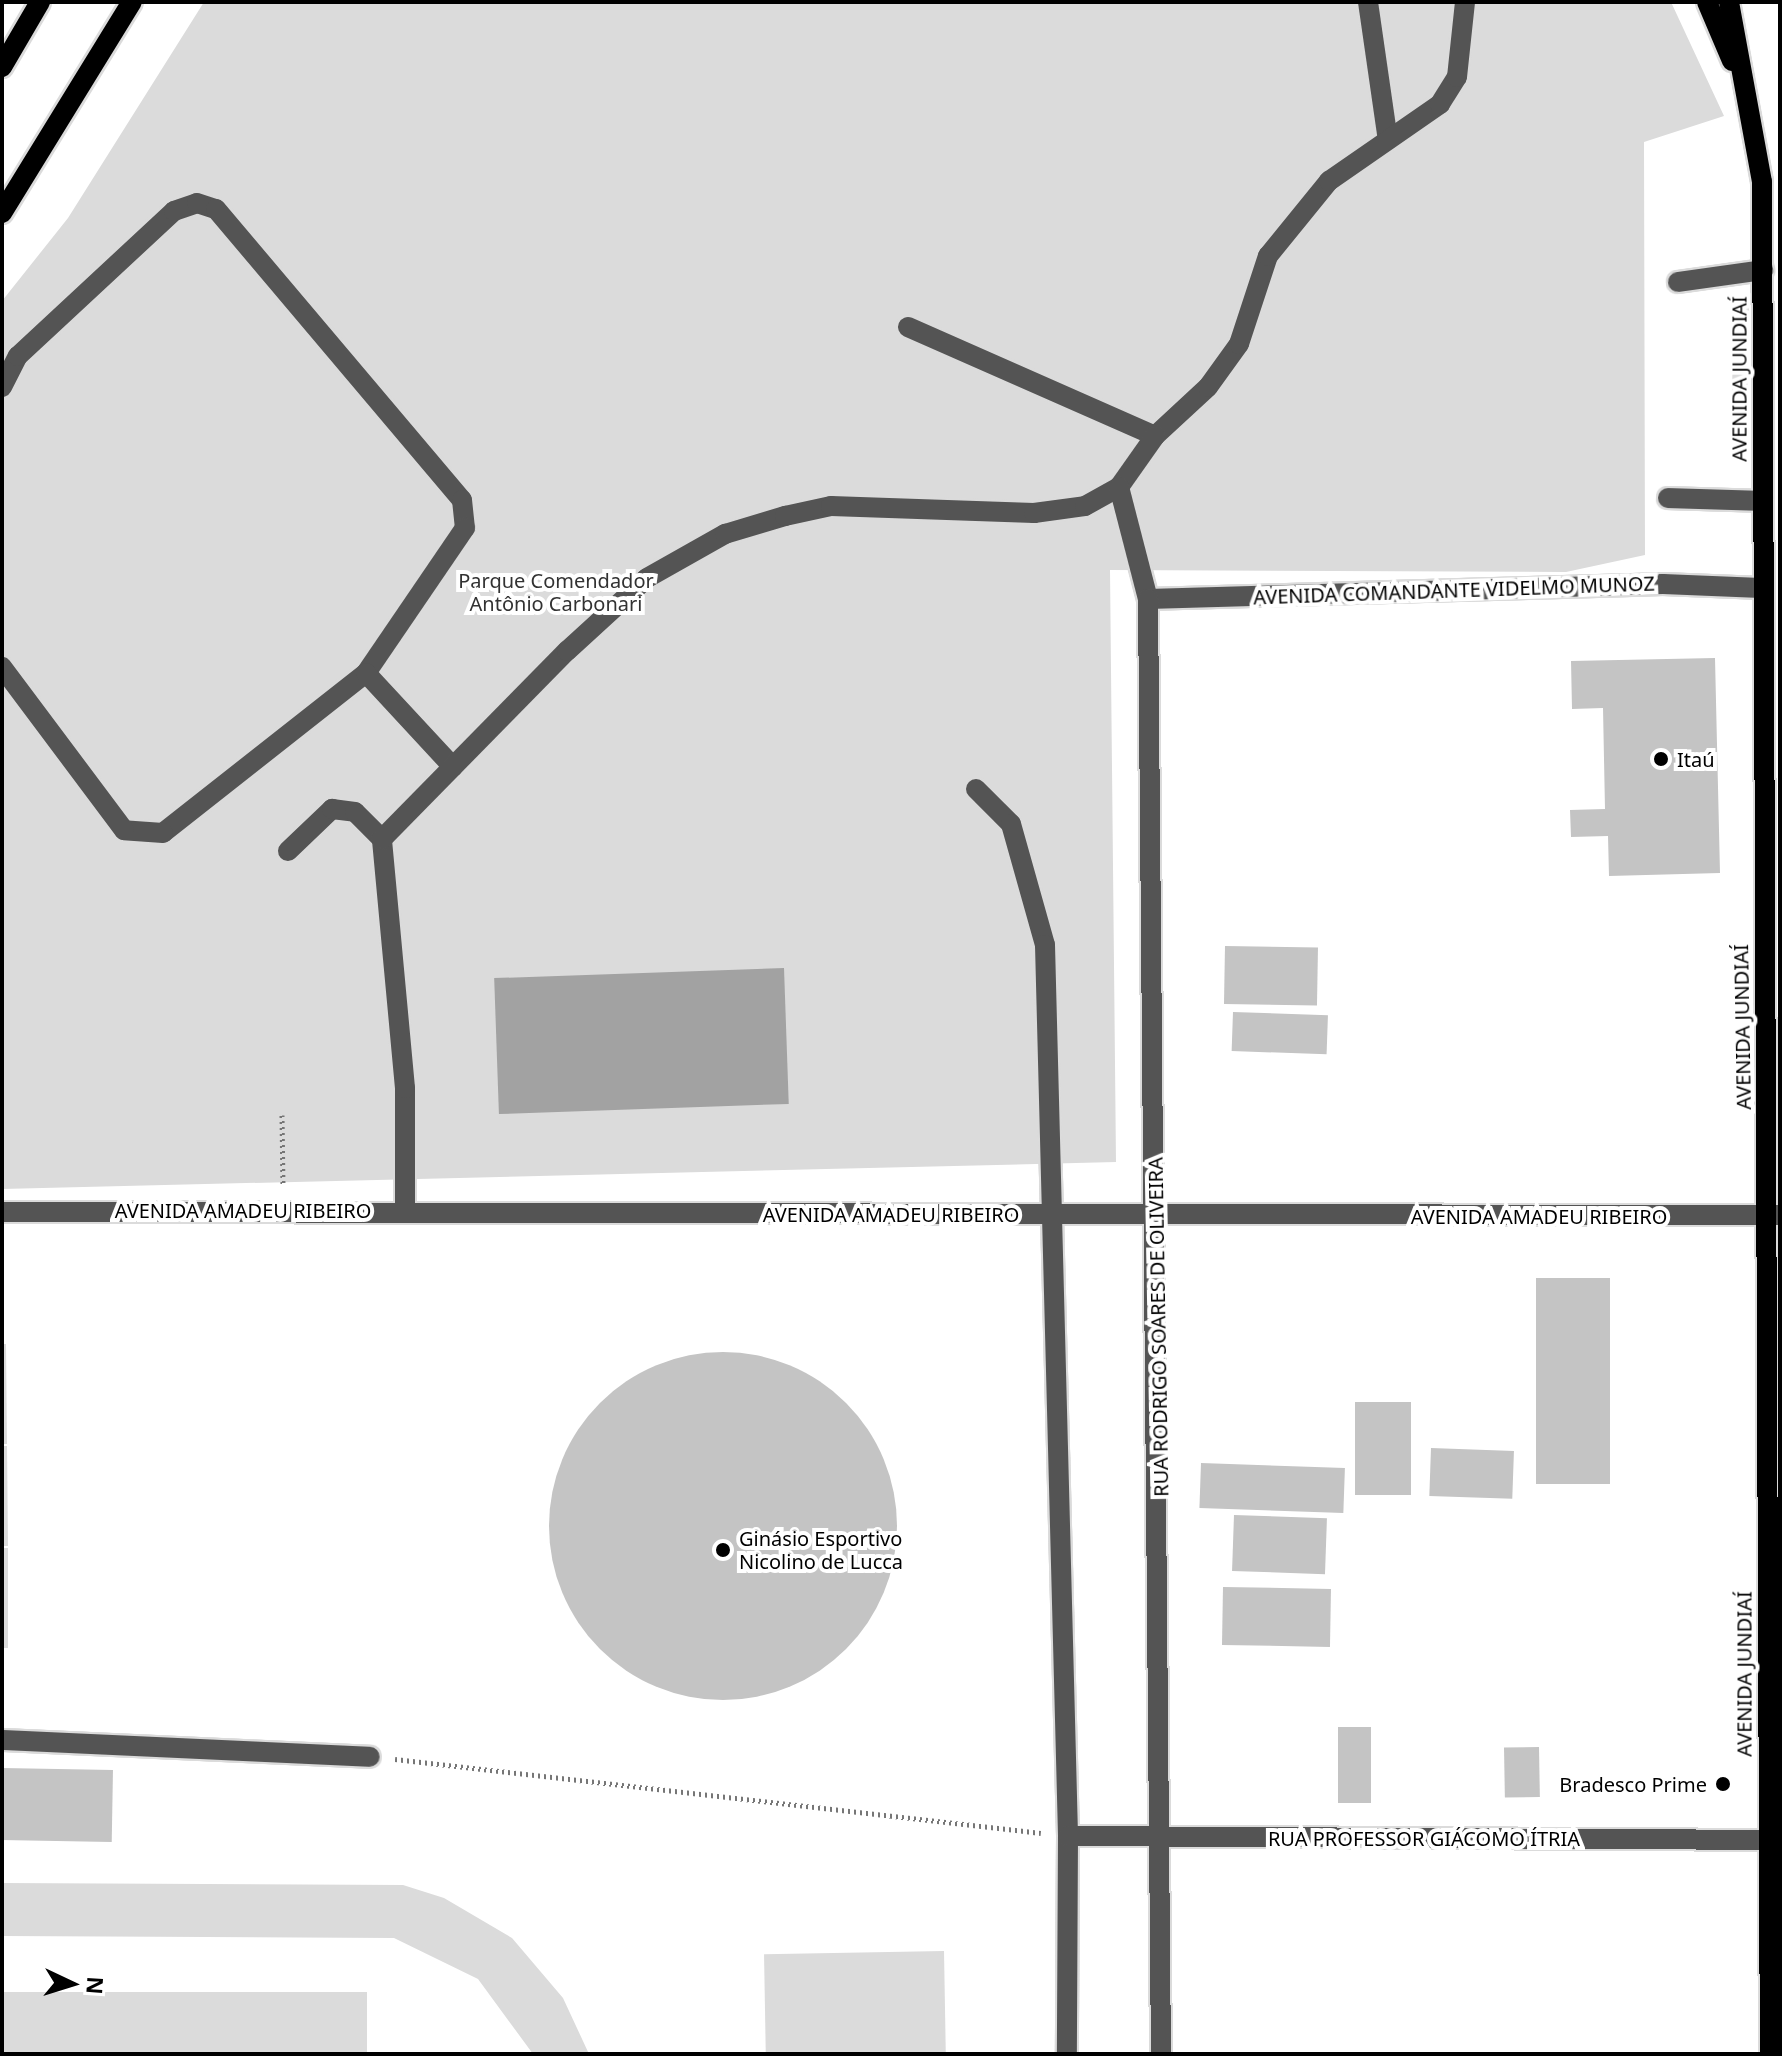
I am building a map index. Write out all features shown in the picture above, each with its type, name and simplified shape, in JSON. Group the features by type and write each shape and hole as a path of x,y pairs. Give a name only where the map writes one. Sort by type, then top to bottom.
{"main road":[{"path":"2,67 40,2"},
{"path":"2,213 132,2"},
{"path":"1707,2 1749,101"},
{"name":"AVENIDA JUNDIAÍ","path":"1729,2 1762,182 1761,588 1775,1215 1774,1840 1770,2054"}],"street":[{"path":"1368,2 1388,140"},
{"path":"382,839 647,578 725,534 831,506 1034,513 1085,506 1119,487 1155,436 1208,387 1239,344 1268,256 1329,181 1440,104 1457,77 1465,2"},
{"path":"2,387 18,356 174,211 197,203 216,209 462,500 463,535 366,673 163,833 142,837 124,830 2,667"},
{"path":"1678,282 1763,270"},
{"path":"908,327 1155,436"},
{"name":"RUA RODRIGO SOARES DE OLIVEIRA","path":"1119,487 1148,599 1163,1836 1161,2054"},
{"path":"1668,498 1763,501"},
{"name":"AVENIDA COMANDANTE VIDELMO MUNOZ","path":"1148,599 1663,584 1761,588"},
{"path":"366,673 453,767"},
{"path":"976,789 1011,824 1045,945 1049,1215 1068,1836 1067,2054"},
{"path":"288,851 332,809 355,812 382,839 405,1088 405,1210"},
{"name":"AVENIDA AMADEU RIBEIRO","path":"2,1212 405,1210 1049,1215 1157,1219 1775,1215"},
{"path":"2,1740 370,1757"},
{"name":"RUA PROFESSOR GIÁCOMO ÍTRIA","path":"1068,1836 1774,1840"}],"path":[{"path":"282,1115 283,1210"},
{"path":"370,1757 1068,1836"}],"green space":[{"name":"Parque Comendador Antônio Carbonari","path":"204,2 1671,2 1724,116 1644,142 1645,555 1566,572 1110,570 1116,1162 2,1189 2,301 68,218"},
{"path":"1742,303 1749,306 1748,370 1746,424 1739,430 1731,427 1734,314"},
{"path":"2,1344 6,1344 7,1444 2,1444"},
{"path":"2,1446 7,1446 8,1546 2,1546"},
{"path":"2,1548 8,1548 8,1648 2,1648"},
{"path":"2,1883 403,1885 444,1898 512,1938 563,1998 589,2054 533,2054 478,1979 394,1938 2,1936"},
{"path":"944,1951 946,2054 766,2054 764,1954"},
{"path":"2,1992 367,1992 367,2054 2,2054"}],"shaded area":[{"path":"784,968 789,1104 499,1114 494,978"}],"building":[{"name":"Itaú","path":"1715,658 1720,873 1609,876 1608,836 1571,837 1570,810 1605,809 1603,708 1572,709 1571,661"},
{"path":"1225,946 1318,948 1317,1006 1224,1004"},
{"path":"1233,1012 1328,1015 1327,1054 1232,1051"},
{"path":"1536,1278 1610,1278 1610,1484 1536,1484"},
{"name":"Ginásio Esportivo Nicolino de Lucca","path":"723,1352 757,1356 789,1366 819,1382 846,1403 867,1430 883,1460 893,1492 897,1526 893,1560 883,1592 867,1622 846,1649 819,1670 789,1686 757,1696 723,1700 689,1696 657,1686 627,1670 600,1649 579,1622 563,1592 553,1560 549,1526 553,1492 563,1460 579,1430 600,1403 627,1382 657,1366 689,1356"},
{"path":"1355,1402 1411,1402 1411,1495 1355,1495"},
{"path":"1431,1448 1514,1451 1512,1499 1429,1496"},
{"path":"1201,1463 1345,1468 1343,1513 1199,1508"},
{"path":"1234,1515 1327,1518 1325,1574 1232,1571"},
{"path":"1223,1587 1331,1589 1330,1647 1222,1645"},
{"path":"1338,1727 1371,1727 1371,1803 1338,1803"},
{"path":"1539,1747 1540,1797 1505,1798 1504,1748"},
{"path":"2,1768 113,1770 112,1842 2,1840"}],"place":[{"name":"Itaú","path":"1661,759"},
{"name":"Ginásio Esportivo Nicolino de Lucca","path":"723,1550"},
{"name":"Bradesco Prime","path":"1723,1784"}]}
